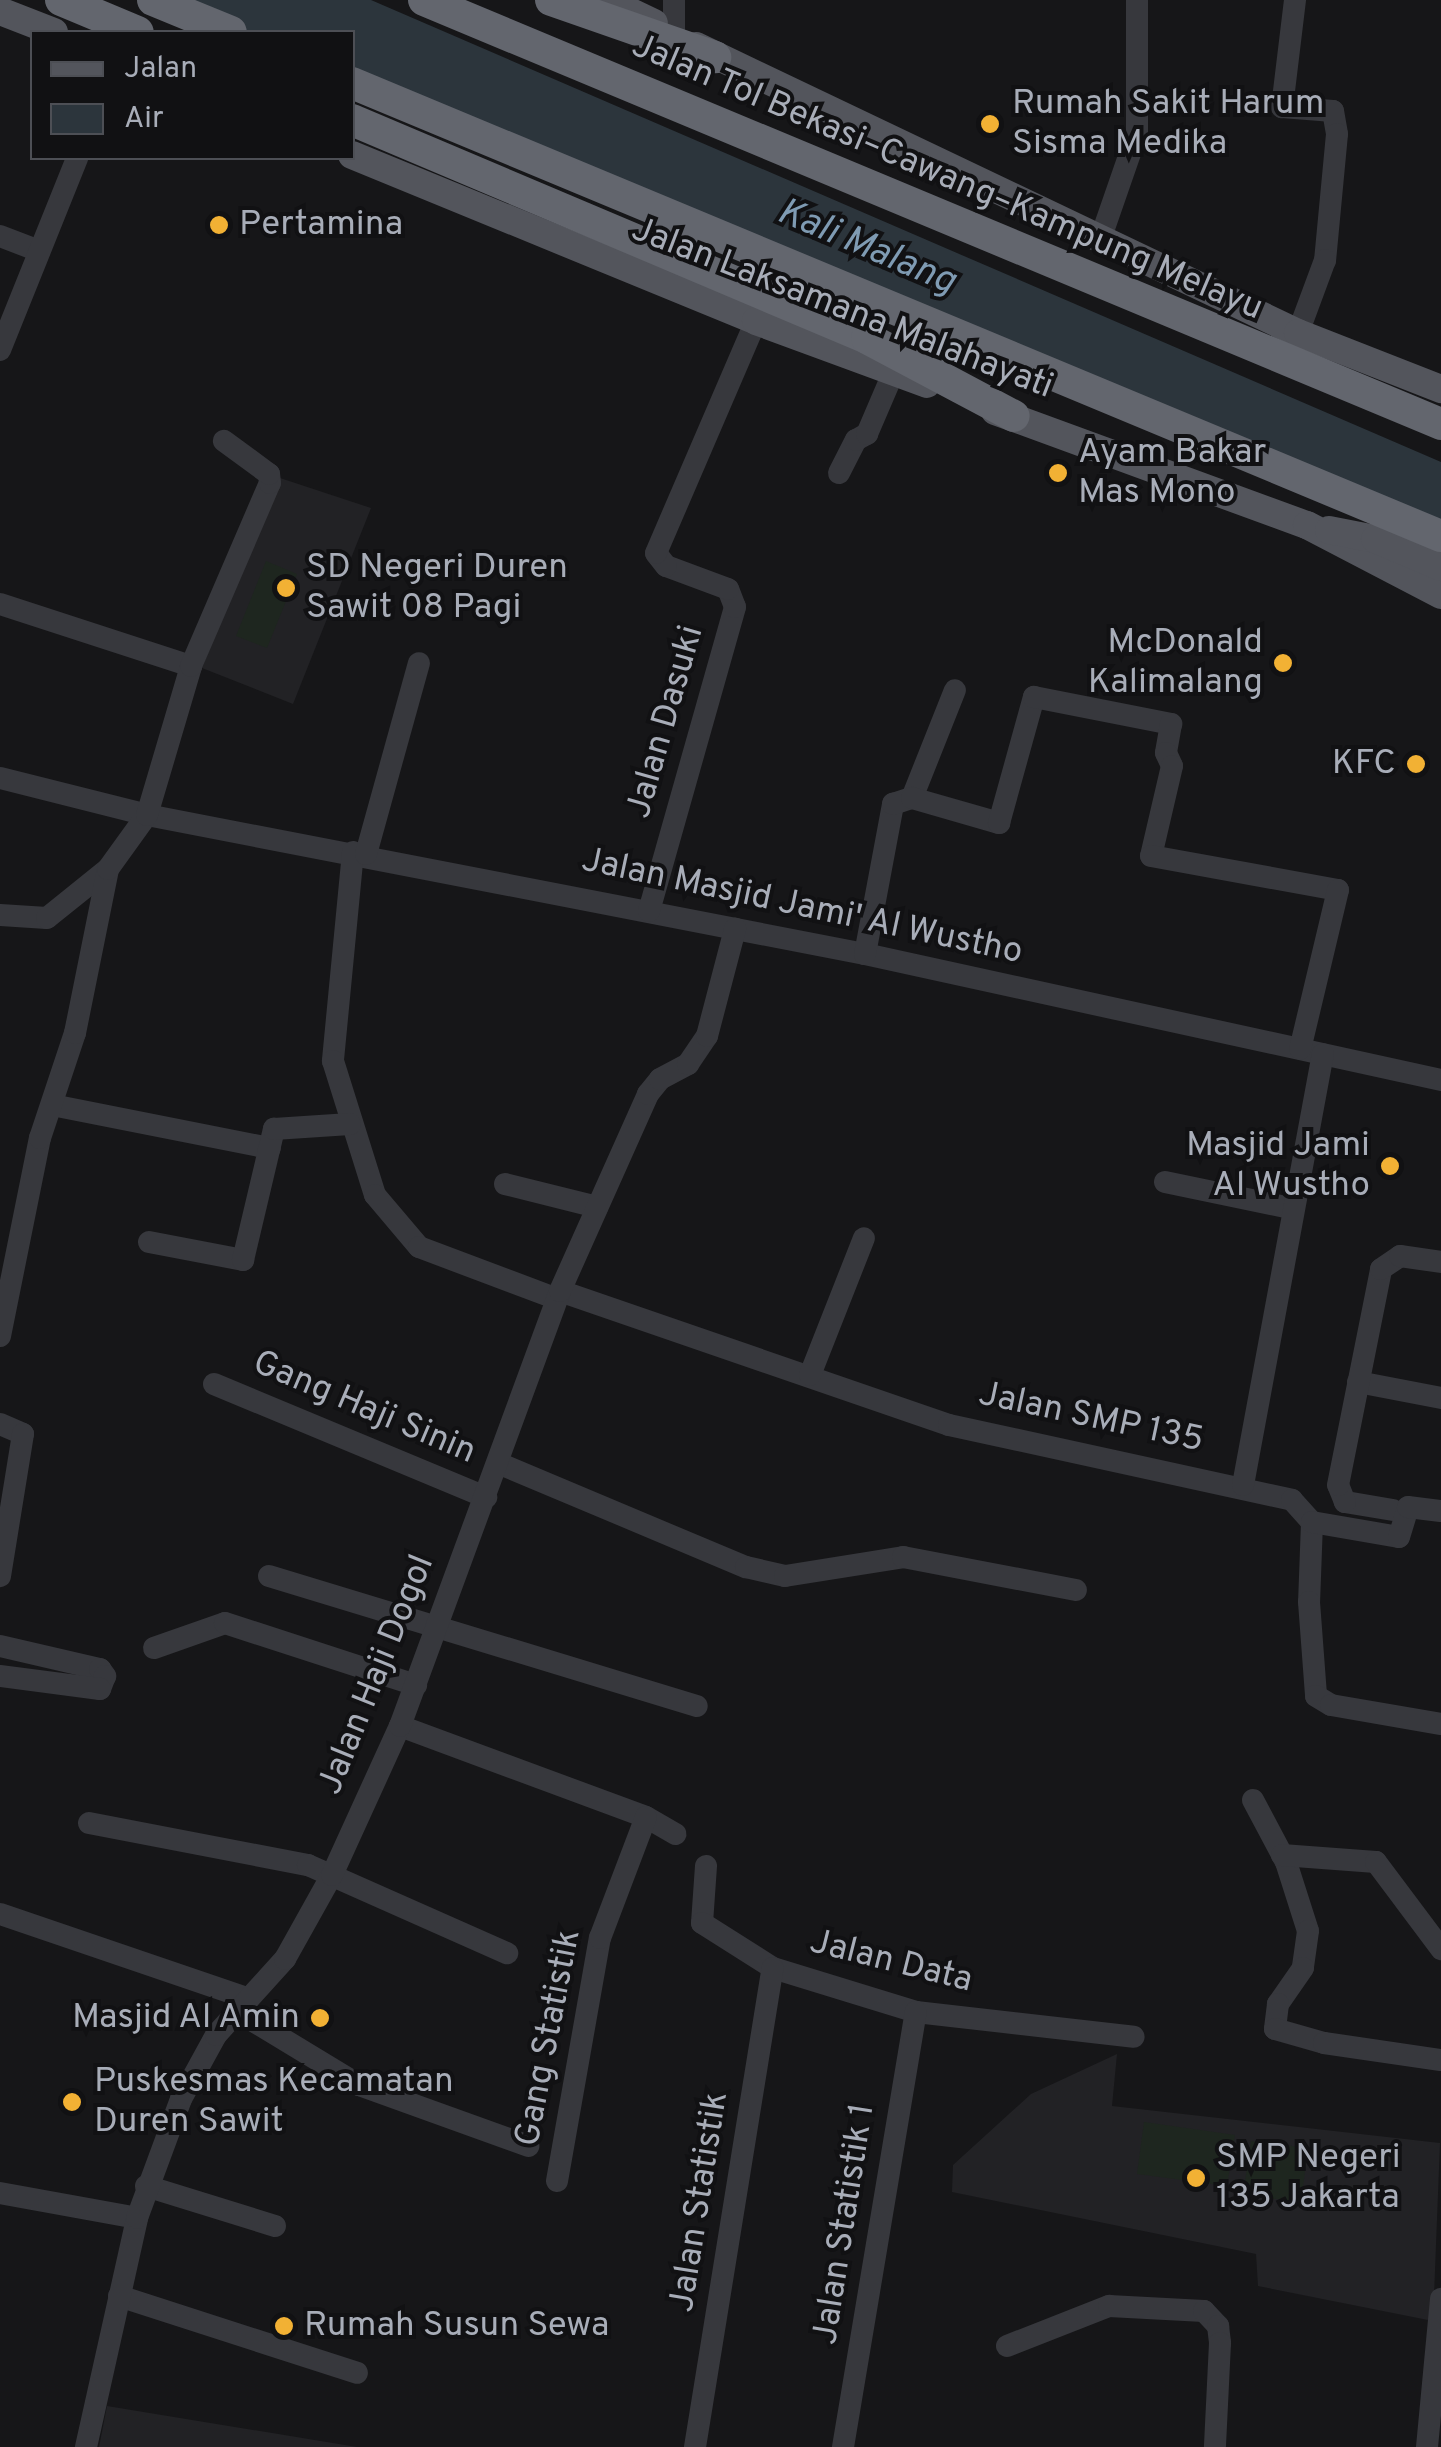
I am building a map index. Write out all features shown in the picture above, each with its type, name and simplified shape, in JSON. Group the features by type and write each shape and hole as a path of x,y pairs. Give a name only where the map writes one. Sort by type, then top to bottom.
{"highway":[{"path":"60,0 133,30"},
{"path":"153,0 227,30"},
{"name":"Jalan Tol Bekasi–Cawang–Kampung Melayu","path":"424,0 1441,424"},
{"path":"551,0 715,57"},
{"path":"355,84 1441,536"},
{"path":"355,121 868,338 1014,416"}],"main road":[{"path":"606,0 715,57 1298,333 1441,389"},
{"path":"0,11 49,30"},
{"name":"Jalan Laksamana Malahayati","path":"355,156 756,322 1307,526 1441,595"},
{"name":"Jalan Laksamana Malahayati","path":"1307,526 1374,539 1441,567"}],"street":[{"path":"674,0 674,34"},
{"path":"1101,237 1136,133 1138,0"},
{"path":"1295,0 1282,107 1333,110 1336,134 1326,260 1298,333"},
{"path":"0,350 76,160"},
{"path":"0,236 39,250"},
{"name":"Jalan Dasuki","path":"649,910 736,607 728,589 658,560 658,545 756,322"},
{"path":"839,472 856,440 867,434 894,371"},
{"path":"0,916 48,918 108,869 147,815 191,666 270,483 269,474 224,441"},
{"path":"0,604 191,666"},
{"name":"Jalan SMP 135","path":"419,664 360,853 333,1061 375,1195 419,1247 949,1424 1243,1484 1292,1500 1312,1522"},
{"path":"912,798 955,690"},
{"path":"865,954 892,804 912,798 999,823 1034,698 1171,724 1166,753 1172,766 1151,856 1338,890 1311,1051 1291,1208 1243,1484"},
{"name":"Jalan Masjid Jami' Al Wustho","path":"0,778 147,815 360,853 865,954 1441,1080"},
{"path":"0,1336 52,1106 76,1033 108,869"},
{"name":"Jalan Haji Dogol","path":"86,2447 137,2218 181,2099 241,2004 285,1959 332,1875 400,1726 559,1295 648,1094 660,1079 688,1064 707,1036 735,929"},
{"path":"52,1106 270,1148"},
{"path":"149,1242 243,1260 274,1128 282,1124 350,1124"},
{"path":"1165,1182 1291,1208"},
{"path":"505,1184 598,1207"},
{"path":"810,1375 864,1238"},
{"path":"1393,1510 1344,1502 1339,1493 1358,1382 1381,1270 1400,1256 1441,1262"},
{"path":"1358,1382 1441,1398"},
{"name":"Gang Haji Sinin","path":"214,1384 486,1498"},
{"path":"0,1424 23,1434 0,1576"},
{"path":"498,1463 746,1568 785,1576 903,1557 1076,1590"},
{"path":"1439,1715 1331,1705 1316,1696 1309,1602 1312,1522 1398,1537 1408,1507 1441,1512"},
{"path":"269,1576 696,1706"},
{"path":"154,1648 225,1623 416,1684"},
{"path":"0,1646 100,1669 106,1676 100,1689 0,1676"},
{"path":"400,1726 646,1817 675,1834"},
{"path":"1253,1800 1282,1855 1304,1914 1308,1951 1298,1979 1278,2004 1274,2028 1324,2043 1441,2060"},
{"name":"Gang Statistik","path":"557,2181 600,1938 646,1817"},
{"path":"89,1822 268,1854 332,1875 507,1953"},
{"path":"1282,1855 1376,1862 1441,1949"},
{"name":"Jalan Data","path":"706,1866 702,1923 773,1968 916,2012 1134,2038"},
{"path":"0,1914 241,2004 359,2085 528,2146"},
{"name":"Jalan Statistik","path":"696,2447 773,1968"},
{"name":"Jalan Statistik 1","path":"843,2447 916,2012"},
{"path":"146,2186 275,2226"},
{"path":"0,2193 137,2218"},
{"path":"119,2296 356,2373"},
{"path":"1428,2447 1441,2299"},
{"path":"1007,2346 1109,2306 1204,2310 1218,2326 1220,2344 1215,2447"}],"shaded area":[{"name":"SD Negeri Duren Sawit 08 Pagi","path":"277,477 371,508 293,704 202,668"},
{"path":"266,561 297,574 267,648 236,636"},
{"name":"SMP Negeri 135 Jakarta","path":"1117,2054 1112,2106 1440,2143 1433,2321 1258,2286 1256,2254 952,2192 953,2165 1031,2094"},
{"path":"1144,2122 1235,2135 1227,2186 1137,2174"},
{"path":"1251,2141 1308,2148 1301,2202 1243,2195"},
{"path":"107,2406 357,2447 99,2447"}],"water":[{"name":"Kali Malang","path":"153,0 371,0 1441,462 1441,535 355,84 355,30 226,30"}],"place":[{"name":"Rumah Sakit Harum Sisma Medika","path":"990,124"},
{"name":"Pertamina","path":"219,225"},
{"name":"Ayam Bakar Mas Mono","path":"1058,473"},
{"name":"SD Negeri Duren Sawit 08 Pagi","path":"286,588"},
{"name":"McDonald Kalimalang","path":"1283,663"},
{"name":"KFC","path":"1416,764"},
{"name":"Masjid Jami Al Wustho","path":"1390,1166"},
{"name":"Masjid Al Amin","path":"320,2018"},
{"name":"Puskesmas Kecamatan Duren Sawit","path":"72,2102"},
{"name":"SMP Negeri 135 Jakarta","path":"1196,2178"},
{"name":"Rumah Susun Sewa","path":"284,2326"}]}
